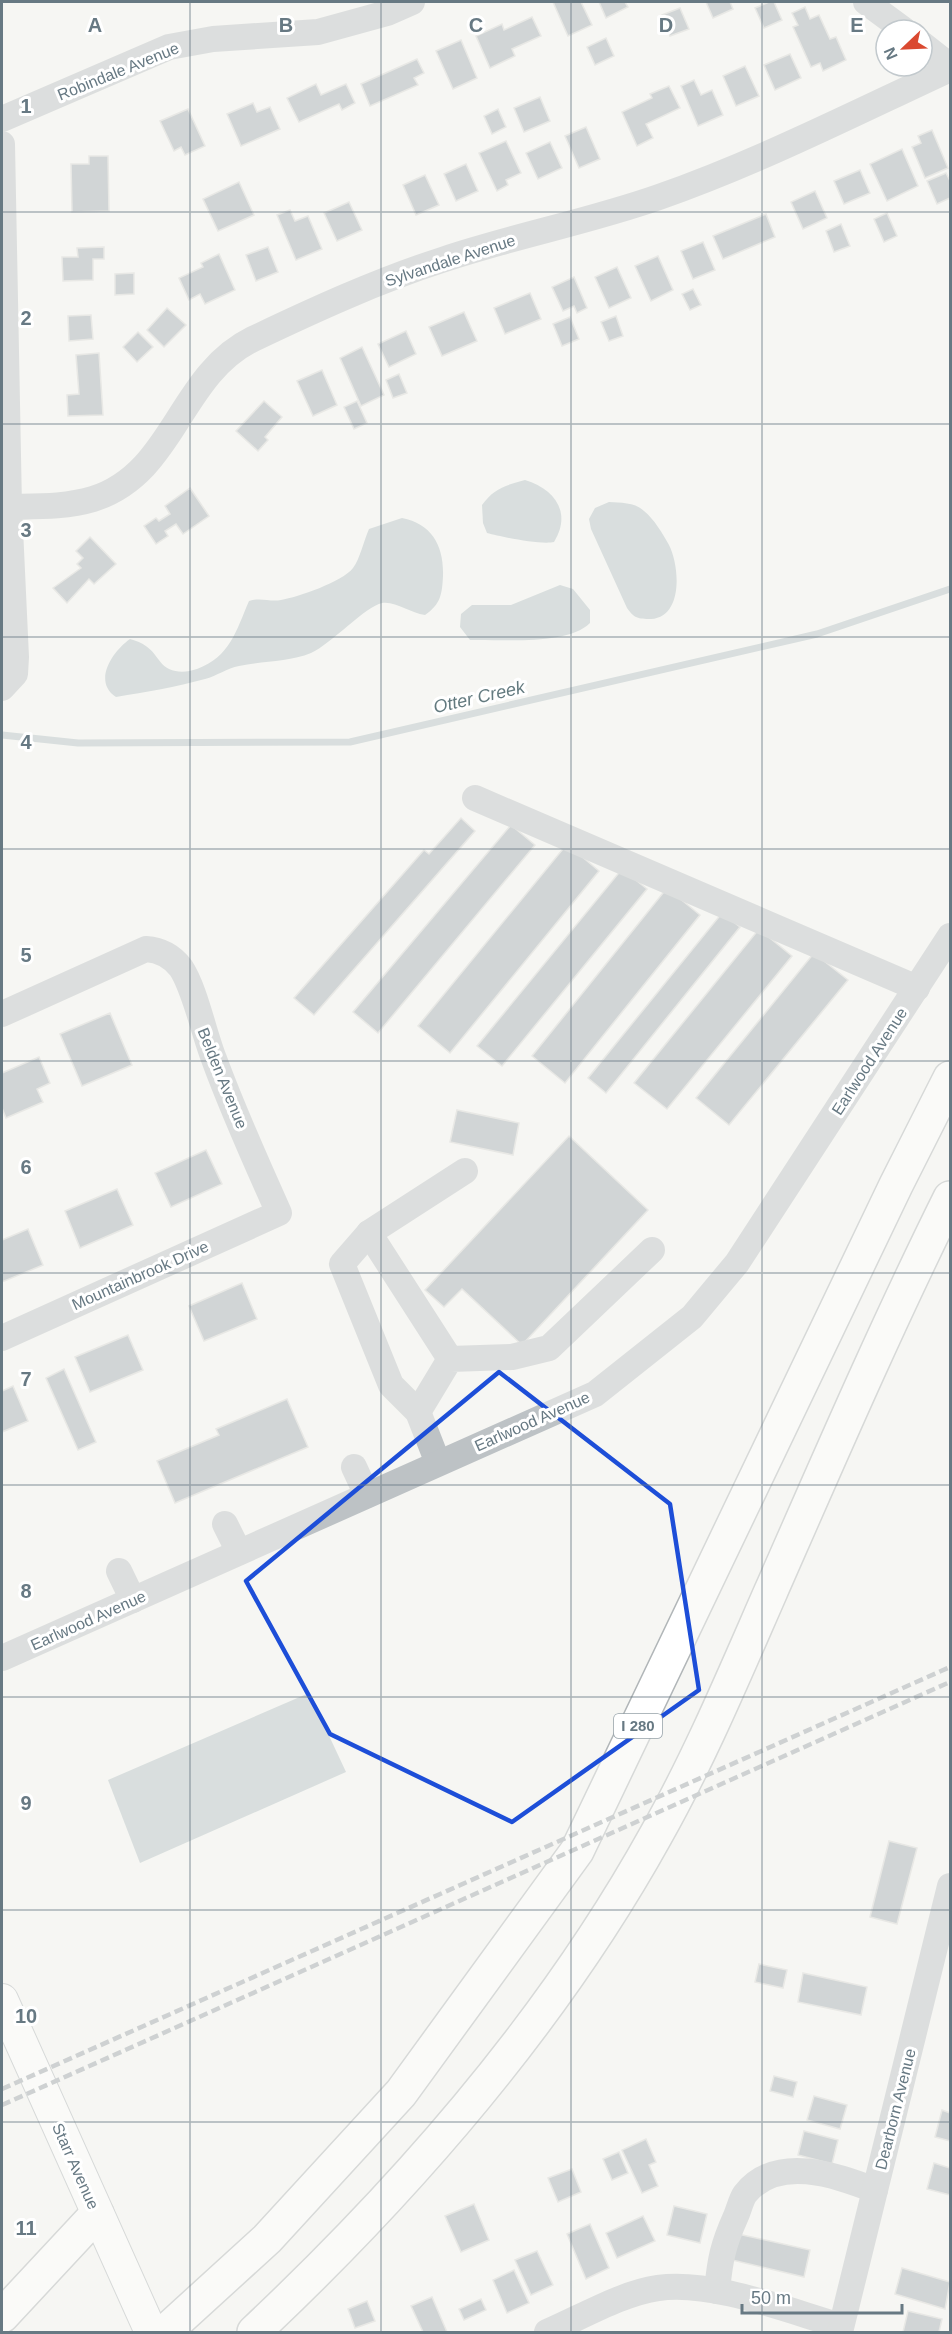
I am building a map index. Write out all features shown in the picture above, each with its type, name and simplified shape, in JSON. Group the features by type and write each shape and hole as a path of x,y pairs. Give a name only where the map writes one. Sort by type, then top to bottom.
{"highway":[{"name":"I 280","path":"165,2332 267,2239 401,2093 577,1851 896,1185 951,1078"},
{"path":"254,2332 320,2270 414,2169 567,1980 600,1928 656,1835 709,1732 897,1304 951,1198"},
{"path":"897,1304 951,1221"},
{"path":"2,2316 97,2214"}],"main road":[{"name":"Starr Avenue","path":"2,2000 151,2332"}],"street":[{"name":"Robindale Avenue","path":"2,119 169,47 213,39 318,32 387,13 412,2"},
{"path":"866,2 887,18"},
{"path":"934,54 951,67"},
{"name":"Sylvandale Avenue","path":"5,507 74,504 111,492 128,482 152,460 210,372 252,340 378,284 436,262 600,216 708,178 951,67"},
{"path":"2,144 5,507 16,657 15,674 2,688"},
{"path":"475,798 917,988"},
{"name":"Earlwood Avenue","path":"2,1658 595,1394 692,1317 736,1263 951,936"},
{"name":"Belden Avenue","path":"2,1014 146,949 159,950 181,969 189,984 214,1061 279,1213"},
{"path":"438,1463 418,1412 391,1385 342,1264 369,1233 465,1170"},
{"name":"Mountainbrook Drive","path":"2,1338 279,1213"},
{"path":"369,1233 450,1359"},
{"path":"450,1359 512,1357 549,1348 652,1250"},
{"path":"418,1412 450,1359"},
{"path":"354,1467 367,1495"},
{"path":"225,1524 239,1552"},
{"path":"119,1571 133,1600"},
{"name":"Dearborn Avenue","path":"840,2329 951,1886"},
{"path":"717,2291 724,2239 744,2196 759,2181 778,2174 802,2171 834,2175 875,2190"},
{"path":"547,2332 656,2288 701,2287 840,2329"}],"highlighted area":[{"path":"499,1372 670,1504 699,1690 512,1822 330,1734 246,1581"}],"shaded area":[{"path":"525,480 545,489 558,504 561,521 554,542 531,542 487,533 483,523 482,505 500,488"},
{"path":"609,502 640,508 655,522 669,545 677,578 676,589 674,601 669,610 661,616 651,619 640,618 634,616 627,608 591,529 589,519 595,508"},
{"path":"402,518 421,525 428,531 434,538 441,555 443,576 441,593 437,603 425,615 393,604 382,603 367,611 328,642 303,656 248,664 205,679 116,697 109,690 105,675 108,666 117,651 130,639 146,646 169,669 183,672 197,669 217,658 225,650 236,633 249,601 289,598 340,578 353,568 369,529"},
{"path":"560,585 573,589 590,610 590,623 580,630 566,635 533,640 470,640 460,627 461,614 472,605 511,605"},
{"path":"309,1693 346,1772 140,1863 108,1780"}],"building":[{"path":"553,2 581,2 592,25 568,36"},
{"path":"599,2 625,2 628,7 606,18"},
{"path":"706,2 730,2 733,9 713,18"},
{"path":"774,2 782,20 764,28 755,8"},
{"path":"805,7 810,19 819,15 830,39 836,37 846,60 823,71 820,63 811,67 793,27 798,25 792,13"},
{"path":"680,8 689,29 670,36 662,15"},
{"path":"532,17 541,36 512,49 515,56 490,68 476,36 502,24 504,30"},
{"path":"606,38 614,56 595,65 587,47"},
{"path":"461,40 477,78 453,89 436,51"},
{"path":"790,54 801,78 775,90 764,65"},
{"path":"417,59 424,73 414,78 418,85 370,106 361,84"},
{"path":"745,66 759,96 736,106 723,76"},
{"path":"694,80 701,95 712,90 723,115 698,126 681,86"},
{"path":"316,84 321,95 346,84 355,103 342,110 339,104 299,122 287,98"},
{"path":"669,86 680,108 646,124 653,138 637,146 622,112 652,98 650,94"},
{"path":"540,97 550,121 524,132 514,108"},
{"path":"253,103 257,112 270,107 280,129 241,146 227,114"},
{"path":"188,109 205,146 185,155 181,147 174,151 160,121"},
{"path":"498,109 506,127 492,134 484,116"},
{"path":"586,127 600,159 579,168 565,136"},
{"path":"932,130 948,168 925,178 912,147 921,143 918,136"},
{"path":"506,141 521,173 506,180 508,185 497,191 479,153"},
{"path":"550,142 562,168 538,179 526,153"},
{"path":"902,149 918,186 887,201 870,164"},
{"path":"89,156 108,156 109,211 72,212 71,164 89,164"},
{"path":"466,164 478,191 456,201 444,174"},
{"path":"860,170 870,193 844,204 834,181"},
{"path":"946,173 950,181 950,198 937,204 927,181"},
{"path":"425,175 439,205 416,215 403,185"},
{"path":"239,182 254,215 218,231 203,199"},
{"path":"815,191 827,218 803,229 791,202"},
{"path":"349,202 362,230 337,241 324,213"},
{"path":"290,210 295,221 308,216 322,249 296,260 277,215"},
{"path":"887,213 897,236 884,242 874,219"},
{"path":"766,214 775,237 723,259 713,236"},
{"path":"841,224 850,246 834,252 826,231"},
{"path":"703,242 715,270 693,279 681,251"},
{"path":"104,247 104,259 93,259 93,280 63,281 62,257 78,257 77,248"},
{"path":"268,247 278,272 256,281 246,255"},
{"path":"219,254 235,290 205,304 200,294 189,300 179,278 203,267 201,263"},
{"path":"658,256 673,290 651,301 635,266"},
{"path":"617,267 631,298 609,308 595,277"},
{"path":"134,273 134,294 115,295 115,274"},
{"path":"574,277 587,308 577,313 574,306 563,311 552,287"},
{"path":"693,289 701,305 690,310 682,294"},
{"path":"530,293 541,319 505,334 494,308"},
{"path":"167,308 186,325 164,347 147,330"},
{"path":"464,312 477,341 442,356 429,327"},
{"path":"91,315 93,339 69,341 68,316"},
{"path":"616,316 623,336 609,341 601,322"},
{"path":"570,317 579,339 562,346 553,324"},
{"path":"406,331 416,354 389,367 378,344"},
{"path":"138,332 153,347 137,362 123,347"},
{"path":"362,347 384,395 361,406 340,358"},
{"path":"99,353 103,415 68,416 67,395 79,394 76,355"},
{"path":"322,370 337,405 313,416 297,381"},
{"path":"399,374 407,393 393,398 386,380"},
{"path":"264,401 282,417 265,437 268,440 258,451 236,431"},
{"path":"357,401 367,423 354,429 344,407"},
{"path":"190,488 209,516 183,534 176,524 165,531 168,536 156,544 144,526 156,518 159,521 170,514 165,506"},
{"path":"90,537 116,564 94,584 89,579 67,603 53,588 81,568 77,564 83,558 76,551"},
{"path":"461,818 475,831 314,1015 294,998 424,850 429,854"},
{"path":"511,825 535,845 378,1033 353,1012"},
{"path":"567,844 599,871 450,1053 418,1026"},
{"path":"622,869 647,889 502,1066 477,1046"},
{"path":"667,888 700,915 565,1083 532,1056"},
{"path":"722,913 740,927 606,1093 588,1078"},
{"path":"759,929 792,956 667,1109 634,1083"},
{"path":"814,953 848,980 729,1125 696,1098"},
{"path":"110,1013 132,1065 82,1086 60,1034"},
{"path":"39,1057 50,1083 37,1089 43,1102 6,1118 2,1108 2,1073"},
{"path":"457,1110 519,1123 513,1155 450,1142"},
{"path":"569,1136 648,1210 522,1345 462,1289 444,1307 425,1290"},
{"path":"206,1150 222,1184 171,1207 155,1173"},
{"path":"117,1189 133,1225 80,1248 65,1211"},
{"path":"28,1229 43,1265 2,1282 2,1240"},
{"path":"242,1283 257,1319 204,1341 189,1306"},
{"path":"128,1335 143,1370 90,1392 75,1357"},
{"path":"64,1369 96,1442 78,1450 46,1378"},
{"path":"13,1386 28,1421 2,1432 2,1391"},
{"path":"287,1399 308,1447 175,1503 157,1461 219,1435 216,1429"},
{"path":"889,1841 917,1848 897,1924 870,1917"},
{"path":"759,1964 787,1970 783,1988 755,1982"},
{"path":"803,1973 867,1987 861,2015 798,2002"},
{"path":"774,2076 797,2082 793,2097 770,2091"},
{"path":"814,2096 847,2105 840,2129 807,2120"},
{"path":"942,2110 950,2113 950,2141 935,2137"},
{"path":"804,2131 838,2140 832,2164 798,2155"},
{"path":"646,2139 656,2162 649,2165 658,2186 642,2193 622,2150"},
{"path":"619,2152 628,2173 612,2180 603,2159"},
{"path":"934,2163 950,2168 950,2195 927,2189"},
{"path":"572,2169 581,2192 558,2202 548,2178"},
{"path":"474,2204 489,2240 461,2252 445,2216"},
{"path":"674,2206 707,2214 700,2243 667,2235"},
{"path":"643,2216 655,2241 617,2258 606,2233"},
{"path":"590,2224 609,2268 586,2279 567,2234"},
{"path":"738,2234 810,2250 804,2277 732,2260"},
{"path":"537,2251 553,2285 531,2295 515,2260"},
{"path":"902,2268 950,2282 945,2309 895,2294"},
{"path":"514,2270 529,2303 507,2313 493,2280"},
{"path":"432,2297 447,2332 423,2332 411,2306"},
{"path":"481,2299 486,2310 464,2320 459,2309"},
{"path":"367,2301 375,2321 355,2328 348,2309"},
{"path":"908,2311 942,2319 939,2332 903,2332"}],"waterway":[{"name":"Otter Creek","path":"2,735 78,743 350,742 817,634 950,589"}],"railway":[{"path":"2,2089 950,1667"},
{"path":"2,2105 950,1682"}]}
